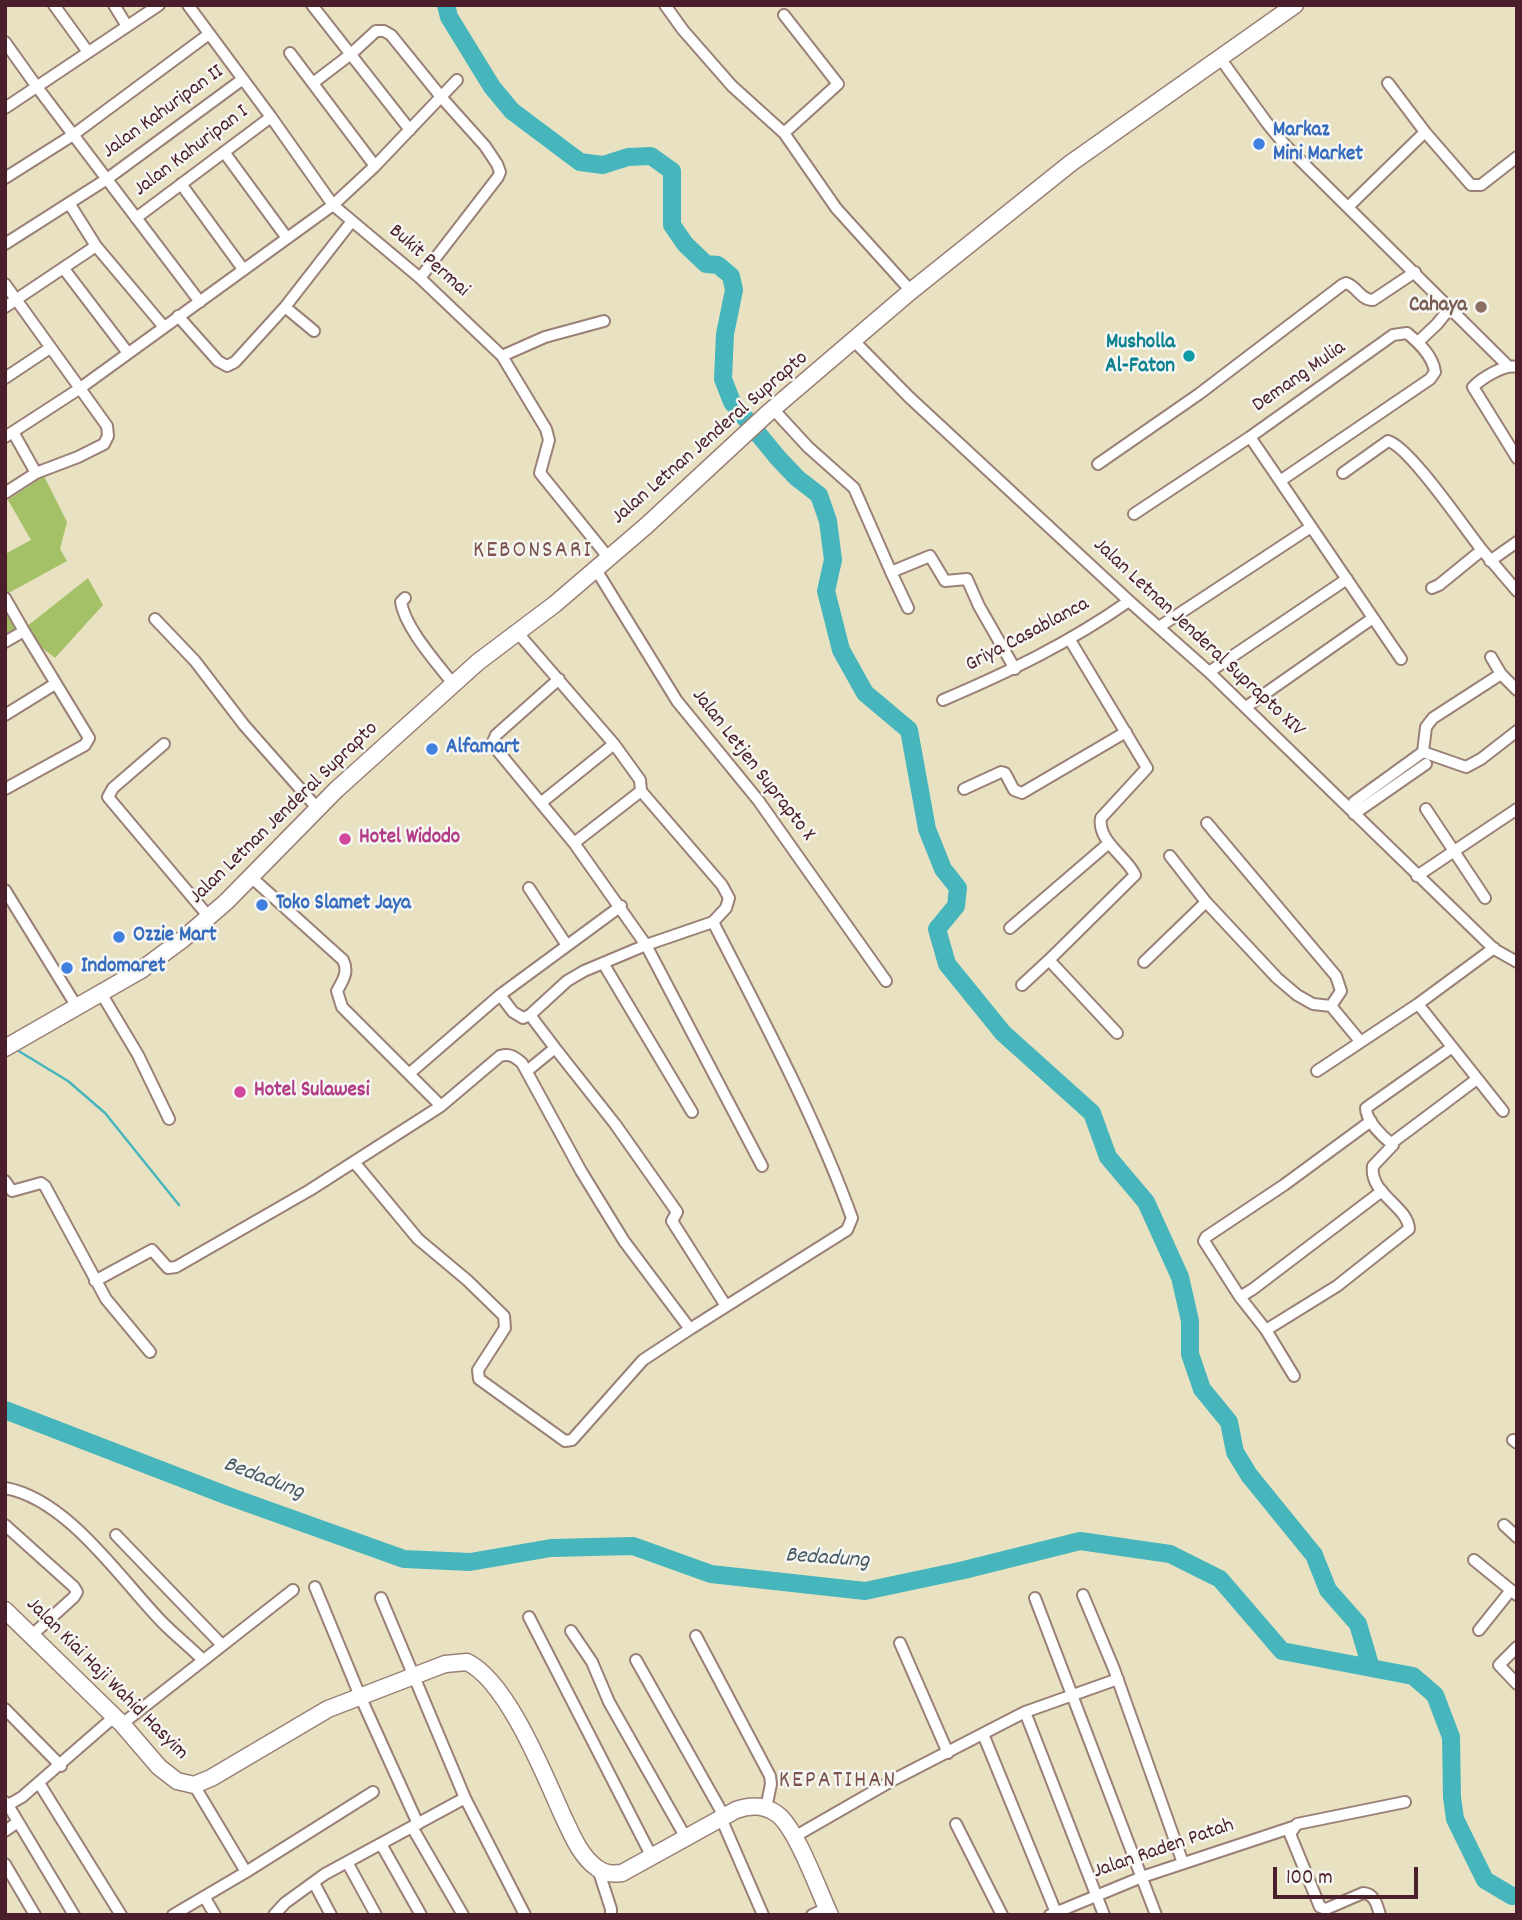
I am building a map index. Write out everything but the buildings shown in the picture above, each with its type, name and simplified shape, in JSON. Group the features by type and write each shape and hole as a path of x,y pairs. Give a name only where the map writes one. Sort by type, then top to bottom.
{"main road":[{"name":"Jalan Letnan Jenderal Suprapto","path":"5,1048 141,970 183,939 209,917 318,808 453,684 555,604 646,526 770,411 911,291 1071,163 1295,5"},
{"name":"Jalan Kiai Haji Wahid Hasyim","path":"5,1610 118,1721 159,1768 177,1781 194,1785 211,1778 328,1709 445,1664 467,1662 487,1676 507,1704 533,1750 584,1856 598,1869"},
{"path":"598,1869 610,1874 622,1873 722,1817 745,1807 766,1808 781,1816 794,1837 823,1912"}],"street":[{"path":"54,5 88,52"},
{"path":"114,5 127,26"},
{"path":"5,108 159,5"},
{"name":"Bukit Permai","path":"188,5 333,205 420,278 502,356 546,429 549,440 540,473 608,557"},
{"path":"312,5 410,130"},
{"path":"665,5 732,86 783,133 836,208 911,291"},
{"path":"783,133 838,84 784,15"},
{"path":"313,83 376,32 384,31 391,35 485,146 500,172 420,278"},
{"path":"5,178 73,135 209,34"},
{"path":"5,41 37,88 200,302"},
{"path":"290,53 376,166"},
{"path":"1220,58 1285,145 1513,367 1479,381 1473,387 1517,458"},
{"name":"Jalan Kahuripan II","path":"5,244 107,179 243,79"},
{"path":"36,473 9,435 79,389 333,205 376,166 457,80"},
{"path":"1388,83 1425,132 1471,185 1481,185 1517,157"},
{"name":"Jalan Kahuripan I","path":"136,218 271,117"},
{"path":"1348,207 1425,132"},
{"path":"224,152 287,238"},
{"path":"181,184 243,269"},
{"path":"69,203 96,246 164,327"},
{"path":"178,317 218,361 227,366 236,362 285,307 352,221"},
{"path":"5,307 96,246"},
{"path":"64,269 128,353"},
{"path":"1098,464 1199,394 1342,285 1353,286 1364,298 1373,300 1415,272"},
{"path":"5,284 107,426 108,436 104,444 36,473 5,493"},
{"path":"285,307 314,331"},
{"path":"1280,481 1430,379 1435,372 1434,363 1418,342 1450,308"},
{"path":"502,356 545,338 604,321"},
{"name":"Demang Mulia","path":"1402,660 1250,437 1393,335 1407,333 1418,342"},
{"name":"Jalan Letnan Jenderal Suprapto XIV","path":"854,341 909,397 1129,601 1209,671 1354,808 1417,876 1494,948 1517,962"},
{"path":"5,378 50,348"},
{"path":"770,411 853,488 908,608"},
{"path":"1134,514 1250,437"},
{"path":"1343,473 1384,442 1394,442 1406,453 1490,561 1517,591"},
{"path":"1158,627 1311,527"},
{"path":"1490,561 1517,542"},
{"path":"1432,588 1482,550"},
{"path":"891,572 930,556 945,581 967,579 979,606 1015,669"},
{"name":"Jalan Letjen Suprapto X","path":"595,568 677,701 758,800 886,981"},
{"path":"1209,671 1347,579"},
{"path":"405,597 401,602 403,612 453,684"},
{"path":"5,598 89,737 88,742 5,789"},
{"name":"Griya Casablanca","path":"943,700 1015,669 1070,640 1129,601"},
{"path":"155,618 195,661 244,725 318,808"},
{"path":"1246,707 1373,618"},
{"path":"5,642 24,631"},
{"path":"500,995 518,1016 523,1017 530,1014 567,981 584,971 646,945 713,922 726,908 729,898 722,885 641,792 640,780 614,744 517,632"},
{"path":"1022,985 1135,875 1101,830 1101,818 1146,771 1126,732 1070,640"},
{"path":"1491,657 1501,674 1517,690"},
{"path":"1354,808 1423,752 1426,727 1433,718 1501,674"},
{"path":"559,679 496,735 492,744 574,843 646,945 762,1166"},
{"path":"5,715 55,684"},
{"path":"1423,752 1466,767 1481,759 1517,731"},
{"path":"964,789 1001,772 1005,773 1014,790 1023,793 1126,732"},
{"path":"164,744 113,788 108,797 209,917"},
{"path":"542,802 614,744"},
{"path":"1354,808 1426,764"},
{"path":"574,843 641,792"},
{"path":"1426,809 1485,898"},
{"path":"1417,876 1517,809"},
{"path":"1207,823 1336,976 1341,990 1331,1006"},
{"path":"1010,928 1109,842"},
{"path":"1170,856 1206,902 1277,978 1313,1004 1331,1006 1360,1041"},
{"path":"250,877 343,960 347,967 346,975 337,991 342,1007 441,1105"},
{"path":"529,888 566,944"},
{"path":"5,890 77,1007"},
{"path":"1144,962 1206,902"},
{"path":"410,1073 500,995 621,906"},
{"path":"354,1162 418,1238 504,1316 505,1328 482,1362 478,1370 479,1379 565,1441 572,1440 643,1360 847,1230 852,1218 838,1179 779,1052 713,922"},
{"path":"1317,1071 1418,1004 1494,948"},
{"path":"1049,960 1117,1033"},
{"path":"603,963 692,1112"},
{"path":"101,993 138,1055 169,1119"},
{"path":"1418,1004 1503,1111"},
{"path":"530,1014 615,1124 677,1212 672,1221 726,1306"},
{"path":"527,1071 555,1048"},
{"path":"1393,1145 1371,1121 1366,1114 1366,1108 1451,1048"},
{"path":"95,1281 152,1250 168,1268 176,1267 354,1162 441,1105 500,1056 506,1054 514,1057 527,1071 581,1171 624,1241 690,1329"},
{"path":"1266,1330 1337,1286 1409,1229 1407,1220 1373,1177 1373,1166 1393,1142 1477,1079"},
{"path":"1294,1376 1266,1330 1240,1297 1204,1241 1371,1121"},
{"path":"5,1181 9,1192 41,1183 46,1186 95,1281 150,1352"},
{"path":"1240,1297 1382,1191"},
{"path":"5,1488 40,1501 89,1539 164,1623 203,1660"},
{"path":"5,1525 77,1592 32,1635"},
{"path":"116,1535 222,1645"},
{"path":"1475,1560 1514,1593 1479,1630"},
{"path":"315,1587 415,1825 463,1915"},
{"path":"74,1915 7,1803 39,1783 293,1590"},
{"path":"1083,1595 1118,1679 1183,1863"},
{"path":"381,1598 465,1798 526,1915"},
{"path":"1035,1598 1156,1915"},
{"path":"529,1617 652,1857"},
{"path":"571,1631 592,1662 609,1702 686,1838"},
{"path":"696,1636 770,1776 766,1808"},
{"path":"900,1643 948,1753"},
{"path":"1517,1647 1499,1665 1517,1684"},
{"path":"636,1660 722,1817 763,1915"},
{"path":"794,1837 895,1779 1025,1712 1118,1679"},
{"path":"5,1709 61,1766"},
{"path":"1025,1712 1104,1915"},
{"path":"983,1734 1054,1914"},
{"path":"39,1783 121,1915"},
{"path":"194,1785 246,1872"},
{"path":"173,1915 205,1898 373,1792"},
{"path":"274,1915 285,1903 347,1862 465,1798"},
{"name":"Jalan Raden Patah","path":"1054,1914 1142,1877 1310,1821 1405,1802"},
{"path":"5,1831 18,1822"},
{"path":"956,1824 1002,1915"},
{"path":"1293,1827 1291,1839 1320,1907 1326,1909 1367,1893 1374,1898 1380,1915"},
{"path":"381,1844 421,1915"},
{"path":"347,1862 376,1915"},
{"path":"5,1864 35,1915"},
{"path":"598,1869 611,1915"},
{"path":"314,1883 331,1915"},
{"path":"205,1898 215,1915"},
{"path":"285,1903 291,1915"}],"green space":[{"path":"44,476 67,522 60,549 67,561 5,595 5,554 31,540 8,500"},
{"path":"88,578 103,605 55,658 27,636 5,649 5,602 26,627"}],"waterway":[{"path":"446,5 449,17 492,87 512,111 580,162 603,165 628,157 651,156 672,171 672,225 685,244 706,264 718,265 731,276 734,290 725,334 723,379 732,402 778,458 797,478 819,495 828,521 833,560 826,591 841,650 865,693 909,730 927,829 943,869 958,888 956,906 937,929 947,964 1003,1033 1092,1113 1108,1157 1146,1202 1180,1277 1190,1321 1190,1354 1202,1389 1229,1422 1235,1452 1249,1475 1314,1555 1328,1590 1358,1624 1371,1668"},
{"path":"17,1050 68,1081 105,1113 179,1205"},
{"name":"Bedadung","path":"5,1410 228,1496 404,1559 470,1562 551,1548 633,1546 711,1574 865,1591 1080,1541 1170,1554 1220,1579 1282,1651 1413,1676 1435,1695 1451,1737 1455,1819 1485,1880 1512,1896 1517,1896"}],"place":[{"name":"Markaz Mini Market","path":"1259,144"},
{"name":"Cahaya","path":"1481,307"},
{"name":"Musholla Al-Faton","path":"1189,356"},
{"name":"Alfamart","path":"432,749"},
{"name":"Hotel Widodo","path":"345,839"},
{"name":"Toko Slamet Jaya","path":"262,905"},
{"name":"Ozzie Mart","path":"119,937"},
{"name":"Indomaret","path":"67,968"},
{"name":"Hotel Sulawesi","path":"240,1092"}],"district":[{"name":"KEBONSARI","path":"533,553"},
{"name":"KEPATIHAN","path":"838,1783"}]}
